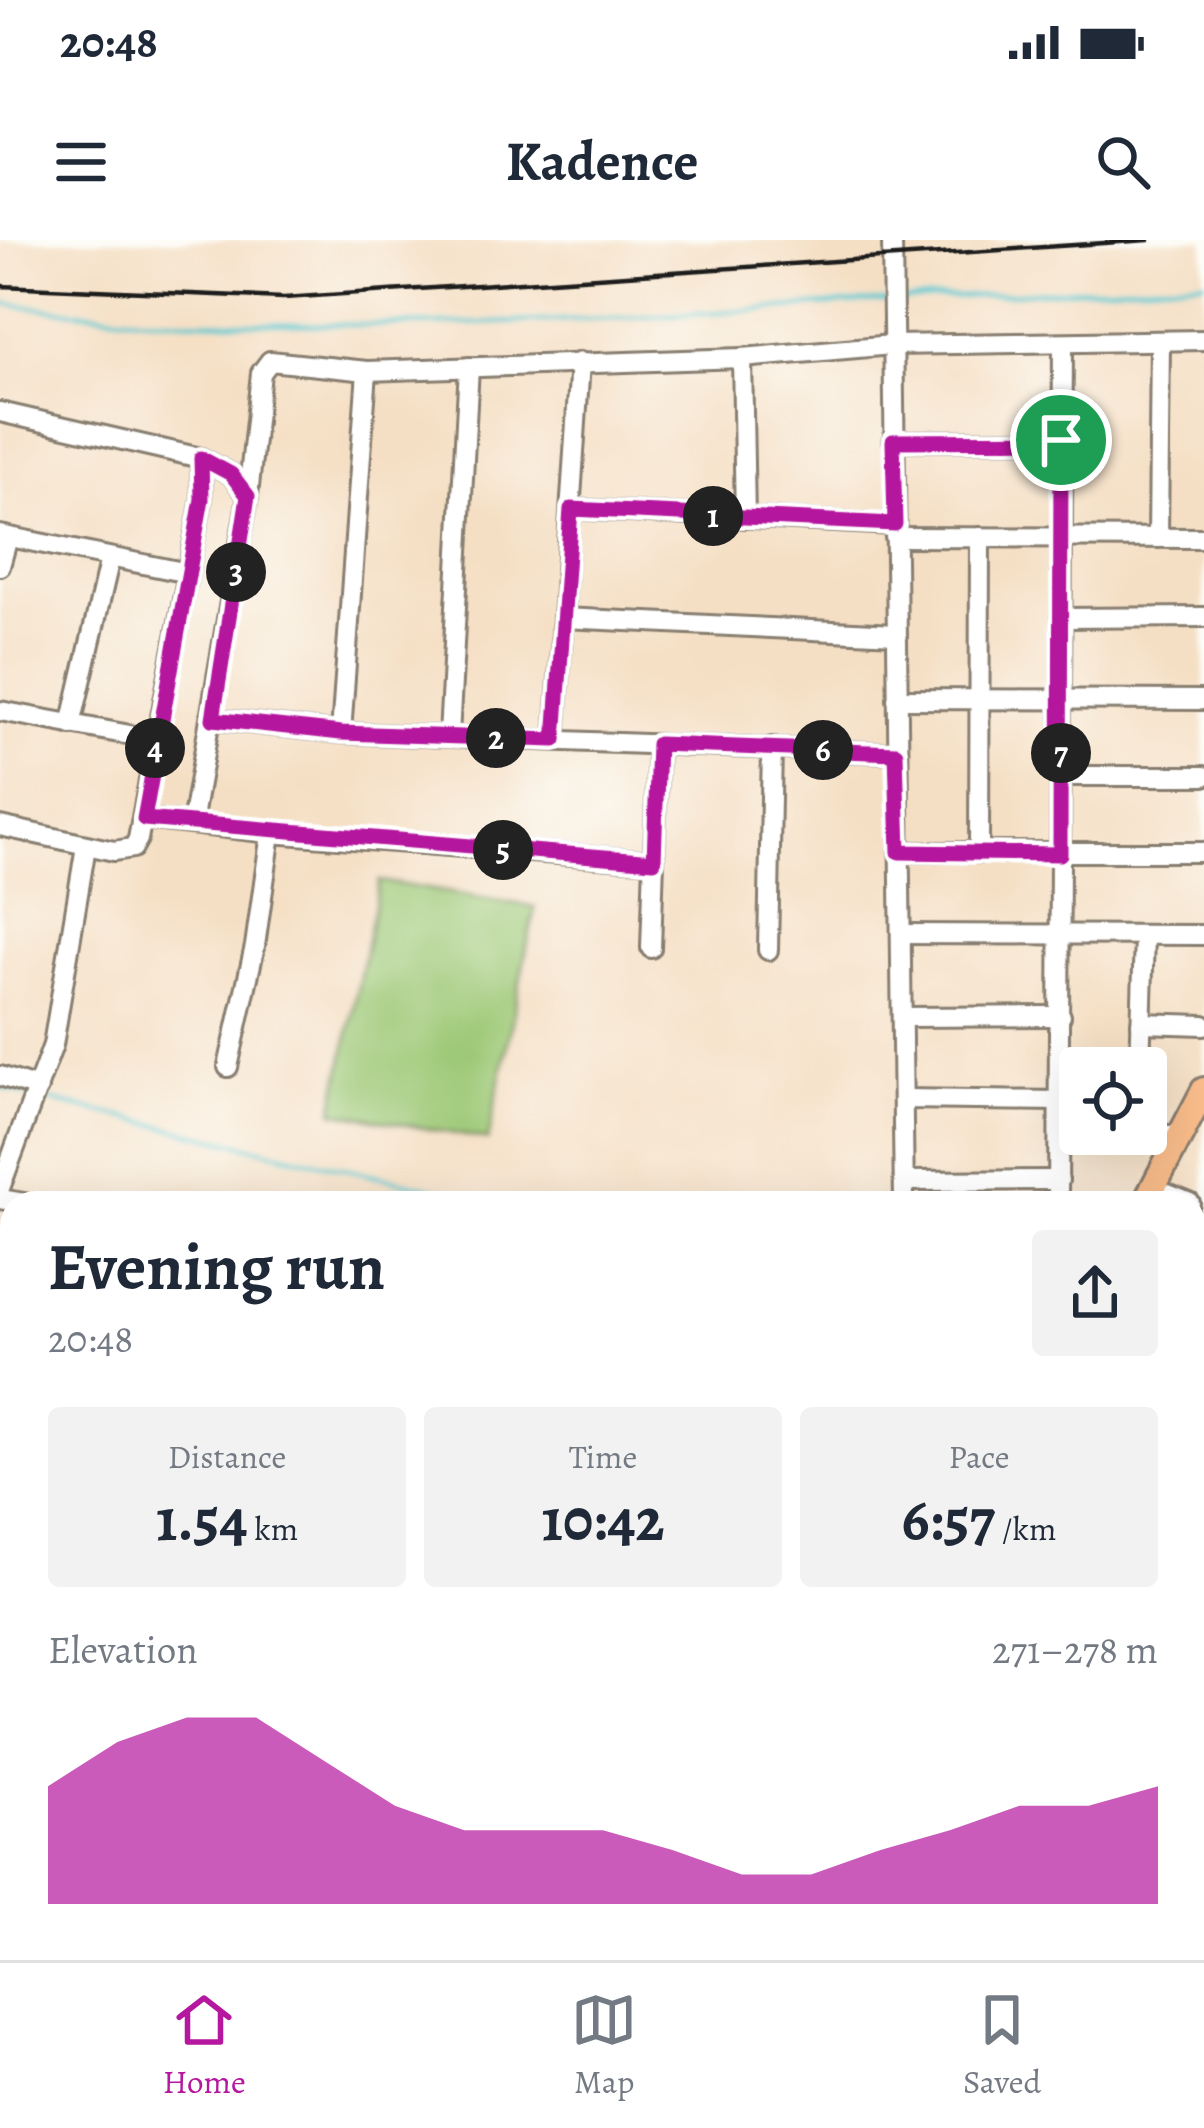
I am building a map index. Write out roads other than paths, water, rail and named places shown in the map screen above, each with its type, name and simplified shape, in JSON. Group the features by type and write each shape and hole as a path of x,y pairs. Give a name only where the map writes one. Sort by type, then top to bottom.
{"main road":[{"path":"1152,1191 1192,1123 1204,1090"}],"street":[{"path":"892,240 904,1191"},
{"path":"1158,538 1160,340"},
{"path":"192,824 213,719 264,366 282,361 367,371 742,358 892,345 1204,340"},
{"path":"1061,1047 1064,344"},
{"path":"742,358 745,518"},
{"path":"555,740 580,362"},
{"path":"449,736 469,367"},
{"path":"341,733 367,371"},
{"path":"0,412 201,458 231,474 248,496"},
{"path":"893,441 1061,440"},
{"path":"0,826 86,846 133,848 144,819 202,499 201,458"},
{"path":"571,509 980,537 1204,538"},
{"path":"0,566 4,536 188,573"},
{"path":"979,853 980,537"},
{"path":"71,724 110,558"},
{"path":"1060,618 1204,617"},
{"path":"563,618 896,634"},
{"path":"897,699 1204,700"},
{"path":"0,712 157,740"},
{"path":"213,719 341,733 896,753"},
{"path":"651,947 658,744"},
{"path":"768,950 772,747"},
{"path":"1061,776 1204,776"},
{"path":"144,819 654,861"},
{"path":"228,1067 255,946 271,833"},
{"path":"0,1188 38,1088 64,989 86,846"},
{"path":"899,852 1204,852"},
{"path":"901,934 1204,935"},
{"path":"1140,1047 1144,935"},
{"path":"902,1017 1061,1016"},
{"path":"1141,1023 1204,1025"},
{"path":"0,1076 38,1088"},
{"path":"903,1099 1059,1101"},
{"path":"1059,1191 1065,1155"},
{"path":"904,1181 1059,1180"}],"waterway":[{"path":"898,301 1204,281"},
{"path":"0,303 111,315 332,325 554,321 887,301"},
{"path":"0,1087 29,1095"},
{"path":"40,1098 443,1191"}],"railway":[{"path":"0,286 284,298 1149,240"}]}
